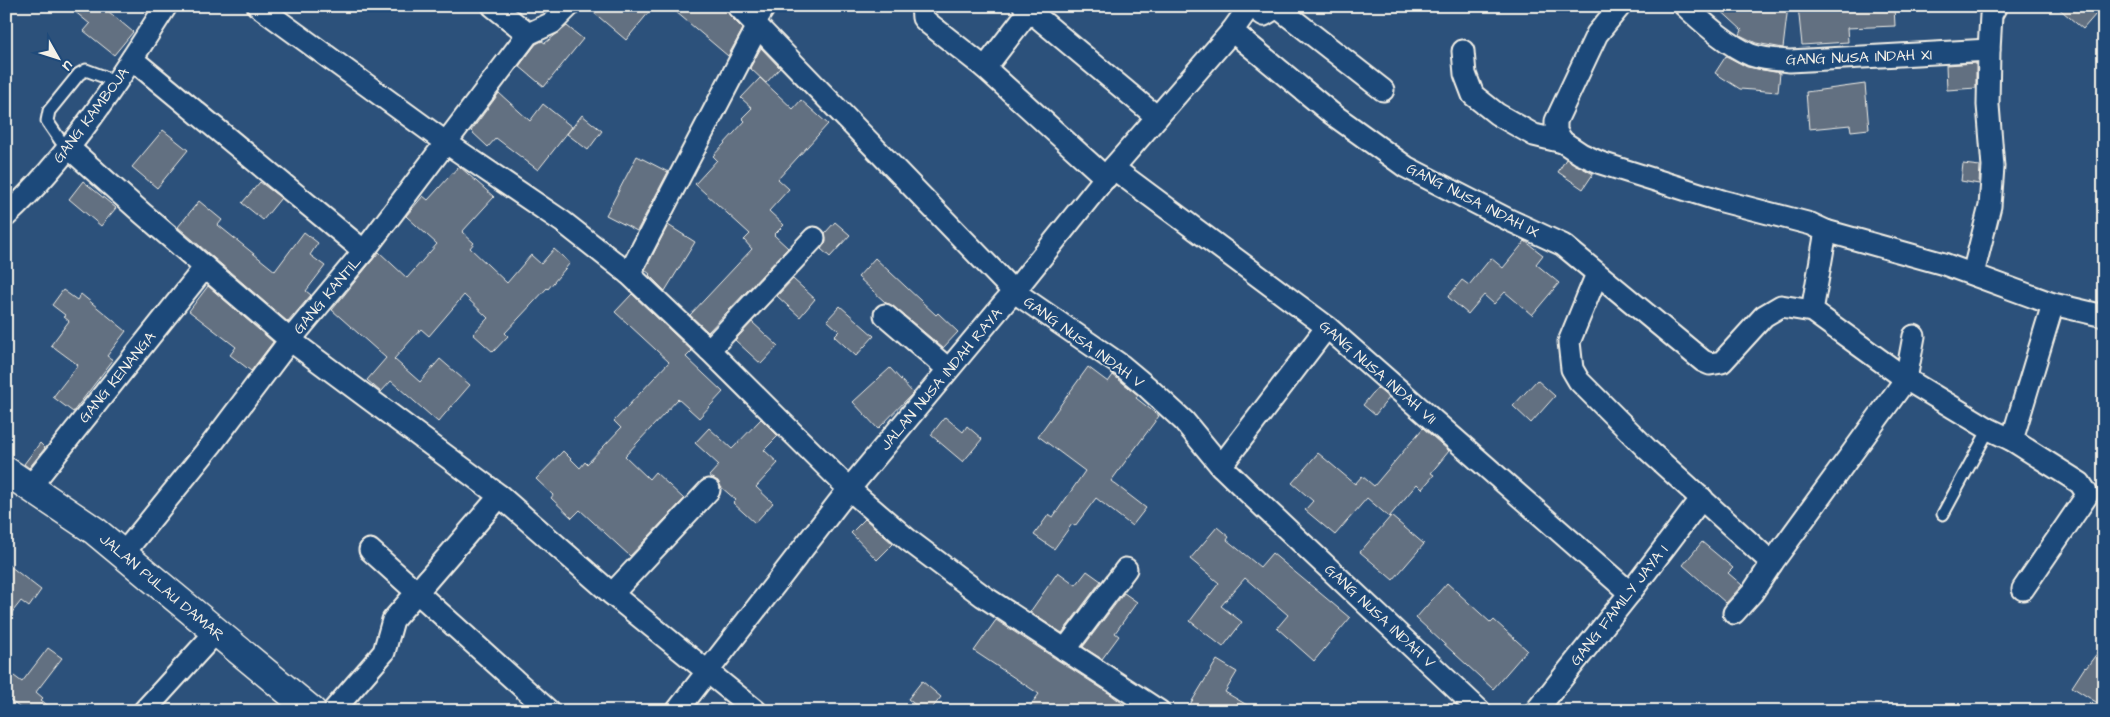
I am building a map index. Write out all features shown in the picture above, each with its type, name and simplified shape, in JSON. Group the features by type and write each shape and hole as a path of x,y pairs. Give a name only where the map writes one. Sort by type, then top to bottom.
{"street":[{"name":"GANG KAMBOJA","path":"6,216 21,202 68,147 118,82 166,6"},
{"path":"258,6 445,142 563,222 629,274 709,350 849,489 906,538 983,596 1159,711"},
{"path":"493,6 528,34 552,23 569,6"},
{"name":"GANG NUSA INDAH V","path":"738,6 1013,291 1128,371 1184,421 1221,466 1480,711"},
{"name":"GANG NUSA INDAH VII","path":"922,6 923,18 928,23 986,68 1109,173 1327,327 1630,593"},
{"path":"1251,6 1264,14 1277,7 1383,90"},
{"name":"JALAN NUSA INDAH RAYA","path":"677,711 706,670 849,489 1109,173 1232,31 1251,6"},
{"path":"1563,142 1556,132 1556,121 1597,34 1620,6"},
{"name":"GANG NUSA INDAH XI","path":"1685,6 1714,31 1732,43 1752,55 1772,59 1790,61 1989,50"},
{"path":"1973,274 1990,206 1994,167 1988,105 1991,15 1996,6"},
{"path":"986,68 1026,9 1157,117"},
{"path":"629,274 758,26"},
{"name":"GANG NUSA INDAH IX","path":"1232,31 1331,112 1406,167 1509,220 1563,245 1703,362 1716,364 1722,362 1764,316 1781,306 1812,311"},
{"name":"GANG KANTIL","path":"123,554 210,445 290,340 364,251 528,34"},
{"path":"1463,51 1465,74 1473,95 1497,114 1534,135 1563,142 1581,154 1601,163 1722,202 1811,224 1826,231 1973,274 2052,304 2104,316"},
{"path":"132,59 364,251"},
{"path":"68,147 290,340 500,496 612,594 756,711"},
{"path":"1826,231 1812,311 1906,379 1989,429 2012,440 2080,483 2086,492 2086,496 2023,589"},
{"path":"709,350 814,238"},
{"name":"GANG KENANGA","path":"14,479 205,267"},
{"path":"1597,274 1569,342 1572,369 1579,381 1634,436 1772,563"},
{"path":"2012,440 2052,304"},
{"path":"885,315 948,369"},
{"path":"1221,466 1327,327"},
{"path":"1734,613 1752,593 1906,379 1914,336"},
{"name":"JALAN PULAU DAMAR","path":"14,479 95,531 312,711"},
{"path":"612,594 709,490"},
{"path":"332,711 384,652 393,620 500,496"},
{"name":"GANG FAMILY JAYA I","path":"1536,711 1630,593 1702,498"},
{"path":"370,550 549,711"},
{"path":"1065,650 1126,569"},
{"path":"144,711 216,632"}],"lane":[{"path":"758,26 771,6"},
{"path":"68,147 60,140 47,121 50,112 79,74 86,70 118,82"},
{"path":"1943,514 1989,429"}],"building":[{"path":"68,6 102,6 133,32 114,55 84,31 90,24"},
{"path":"586,6 654,6 626,40"},
{"path":"669,6 726,7 729,15 743,29 728,56"},
{"path":"1716,6 1788,6 1783,48 1756,43 1740,35 1742,30"},
{"path":"1798,6 1894,6 1895,26 1847,28 1848,42 1802,45"},
{"path":"2056,6 2103,6 2083,29"},
{"path":"567,26 583,39 544,87 519,66 536,44 542,41 545,43"},
{"path":"761,48 780,68 766,83 750,68"},
{"path":"1726,56 1747,67 1780,73 1778,92 1740,89 1715,73"},
{"path":"1976,63 1976,88 1947,90 1946,65"},
{"path":"760,78 793,109 801,100 828,124 778,179 789,189 769,211 784,225 774,235 788,248 708,332 690,315 752,249 744,240 750,234 695,184 717,160 713,156 745,121 742,118 752,108 741,98"},
{"path":"1865,84 1869,129 1851,131 1850,125 1809,129 1806,92"},
{"path":"499,93 530,121 543,104 572,127 538,170 496,138 488,147 471,131"},
{"path":"582,115 602,131 588,150 567,134"},
{"path":"163,130 188,150 157,188 132,167"},
{"path":"637,156 668,172 637,231 606,215"},
{"path":"1566,159 1593,174 1583,189 1558,172"},
{"path":"1963,164 1980,166 1979,184 1961,181"},
{"path":"459,166 494,197 462,232 474,243 470,248 507,283 531,255 541,264 554,249 570,263 548,289 505,333 508,336 493,352 473,334 488,318 464,295 429,336 421,329 394,359 420,382 440,359 470,385 438,422 391,381 381,392 367,380 386,358 332,310 379,252 407,278 437,244 406,216 423,196 428,200"},
{"path":"83,181 116,208 101,226 69,199"},
{"path":"260,182 281,198 263,220 242,203"},
{"path":"199,201 222,220 218,225 275,271 304,232 318,243 310,255 325,266 306,291 311,295 288,322 178,227"},
{"path":"835,222 850,235 830,257 821,249 826,241 825,233"},
{"path":"668,225 695,242 665,291 645,270"},
{"path":"1525,241 1543,255 1536,264 1559,283 1532,315 1505,292 1494,304 1484,295 1468,314 1448,297 1462,280 1469,285 1491,258 1503,268"},
{"path":"875,258 936,315 938,313 958,332 943,348 893,306 886,303 858,277"},
{"path":"793,279 815,299 800,317 777,296"},
{"path":"208,286 273,342 251,371 230,355 236,347 189,311"},
{"path":"63,290 77,300 81,294 126,331 107,356 113,360 73,412 53,397 78,365 51,345 69,321 64,317 65,315 52,305"},
{"path":"632,294 692,351 686,357 723,392 699,418 678,399 625,456 649,479 655,472 684,499 630,556 580,510 572,518 551,498 553,495 536,479 563,451 580,468 585,462 587,464 621,428 614,421 669,362 615,312"},
{"path":"840,306 874,336 856,356 834,336 839,331 827,320"},
{"path":"752,322 778,346 761,364 735,340"},
{"path":"1088,367 1108,382 1113,375 1138,395 1136,398 1159,416 1111,481 1146,508 1132,526 1096,498 1075,526 1072,524 1054,549 1034,535 1049,514 1053,517 1085,471 1038,436"},
{"path":"890,368 913,393 878,429 853,402"},
{"path":"1537,380 1555,396 1531,423 1513,406"},
{"path":"1377,388 1389,398 1375,415 1363,405"},
{"path":"945,417 963,432 967,426 982,439 963,462 931,435"},
{"path":"761,419 778,436 764,450 778,463 756,487 773,503 755,523 733,503 736,500 721,487 718,481 709,476 719,465 695,443 709,428 732,449"},
{"path":"1423,428 1449,451 1431,473 1434,475 1422,489 1417,484 1389,517 1367,498 1335,535 1305,510 1313,501 1292,483 1318,453 1355,484 1362,476 1374,486"},
{"path":"40,443 45,448 29,468 24,464"},
{"path":"1391,516 1424,544 1393,580 1360,552"},
{"path":"865,519 893,544 877,560 851,533"},
{"path":"1217,527 1229,537 1227,540 1260,567 1272,553 1350,618 1314,661 1277,628 1288,615 1245,578 1221,606 1242,622 1223,647 1190,621 1219,583 1190,559"},
{"path":"1702,542 1733,568 1728,573 1742,585 1726,603 1683,565"},
{"path":"6,563 41,590 29,607 21,601 6,620"},
{"path":"1087,571 1101,581 1062,633 1030,612 1058,572 1076,585"},
{"path":"1447,583 1491,623 1494,620 1527,650 1493,689 1416,618"},
{"path":"1124,593 1137,602 1115,633 1119,636 1102,659 1083,647"},
{"path":"996,620 1133,711 1026,711 1039,694 974,651"},
{"path":"2104,644 2104,707 2072,687 2085,667"},
{"path":"48,648 62,658 36,692 43,698 41,700 55,711 24,711 6,697 6,670 22,682"},
{"path":"1217,660 1237,672 1225,692 1257,711 1186,711"},
{"path":"922,681 941,697 930,711 923,711 908,699"}]}
